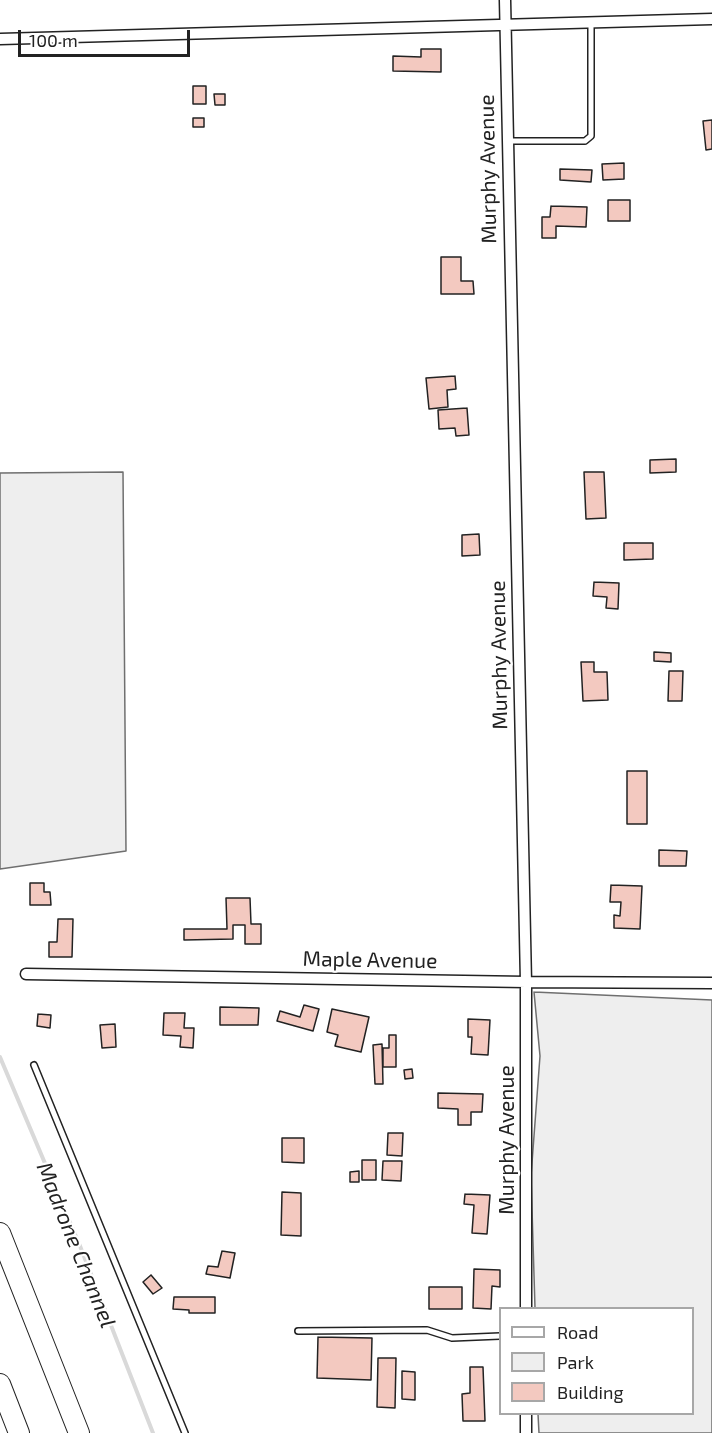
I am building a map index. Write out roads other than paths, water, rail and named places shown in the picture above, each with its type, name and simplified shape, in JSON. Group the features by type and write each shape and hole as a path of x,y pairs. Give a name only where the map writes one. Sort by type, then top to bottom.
{"highway":[{"path":"0,1233 79,1433"},
{"path":"0,1384 19,1433"}],"street":[{"name":"Murphy Avenue","path":"505,0 526,982 526,1307"},
{"path":"0,39 712,19"},
{"name":"Maple Avenue","path":"26,974 712,983"},
{"path":"526,1415 526,1433"}],"lane":[{"path":"507,141 585,141 591,136 591,22"},
{"path":"34,1065 185,1433"},
{"path":"298,1331 427,1330 452,1338 499,1336"}],"waterway":[{"name":"Madrone Channel","path":"0,1057 80,1246 153,1433"}]}
